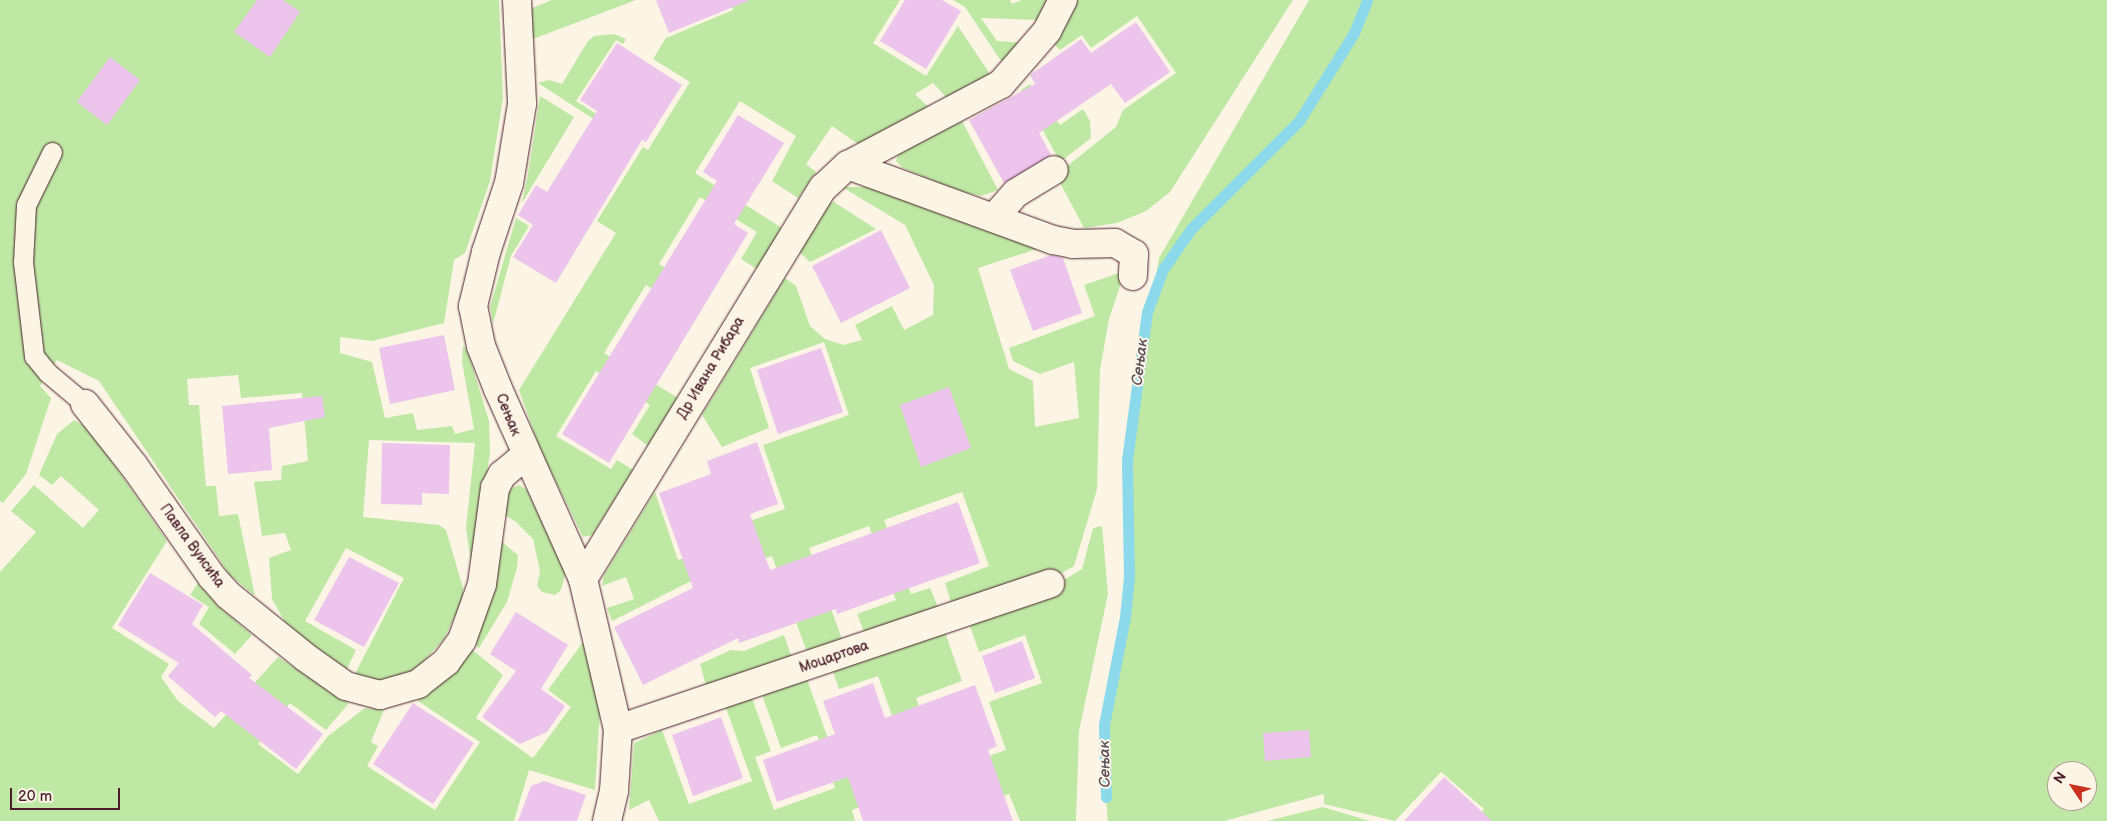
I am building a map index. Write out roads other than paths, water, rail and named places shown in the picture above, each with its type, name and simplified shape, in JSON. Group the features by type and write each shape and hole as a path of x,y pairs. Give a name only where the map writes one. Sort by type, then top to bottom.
{"street":[{"name":"Сењак","path":"517,0 522,104 509,183 486,252 473,306 481,346 525,456 583,579 618,729 614,791 607,821"},
{"name":"Др Ивана Рибара","path":"583,579 813,201 848,165 1001,84 1046,31 1063,0"},
{"path":"848,165 1053,240 1073,244 1115,243 1134,254 1133,276"},
{"path":"994,218 1016,193 1054,170"},
{"name":"Павла Вуисића","path":"85,404 134,466 212,577 228,595 305,657 346,686 380,695 418,684 446,662 462,640 482,584 495,488 502,475 525,456"},
{"name":"Моцартова","path":"618,729 1050,584"}],"lane":[{"name":"Павла Вуисића","path":"52,152 26,205 23,262 34,356 48,373 85,404"}],"waterway":[{"name":"Сењак","path":"1106,797 1104,725 1125,617 1129,577 1127,460 1147,312 1163,269 1191,229 1299,121 1354,33 1367,0"}]}
